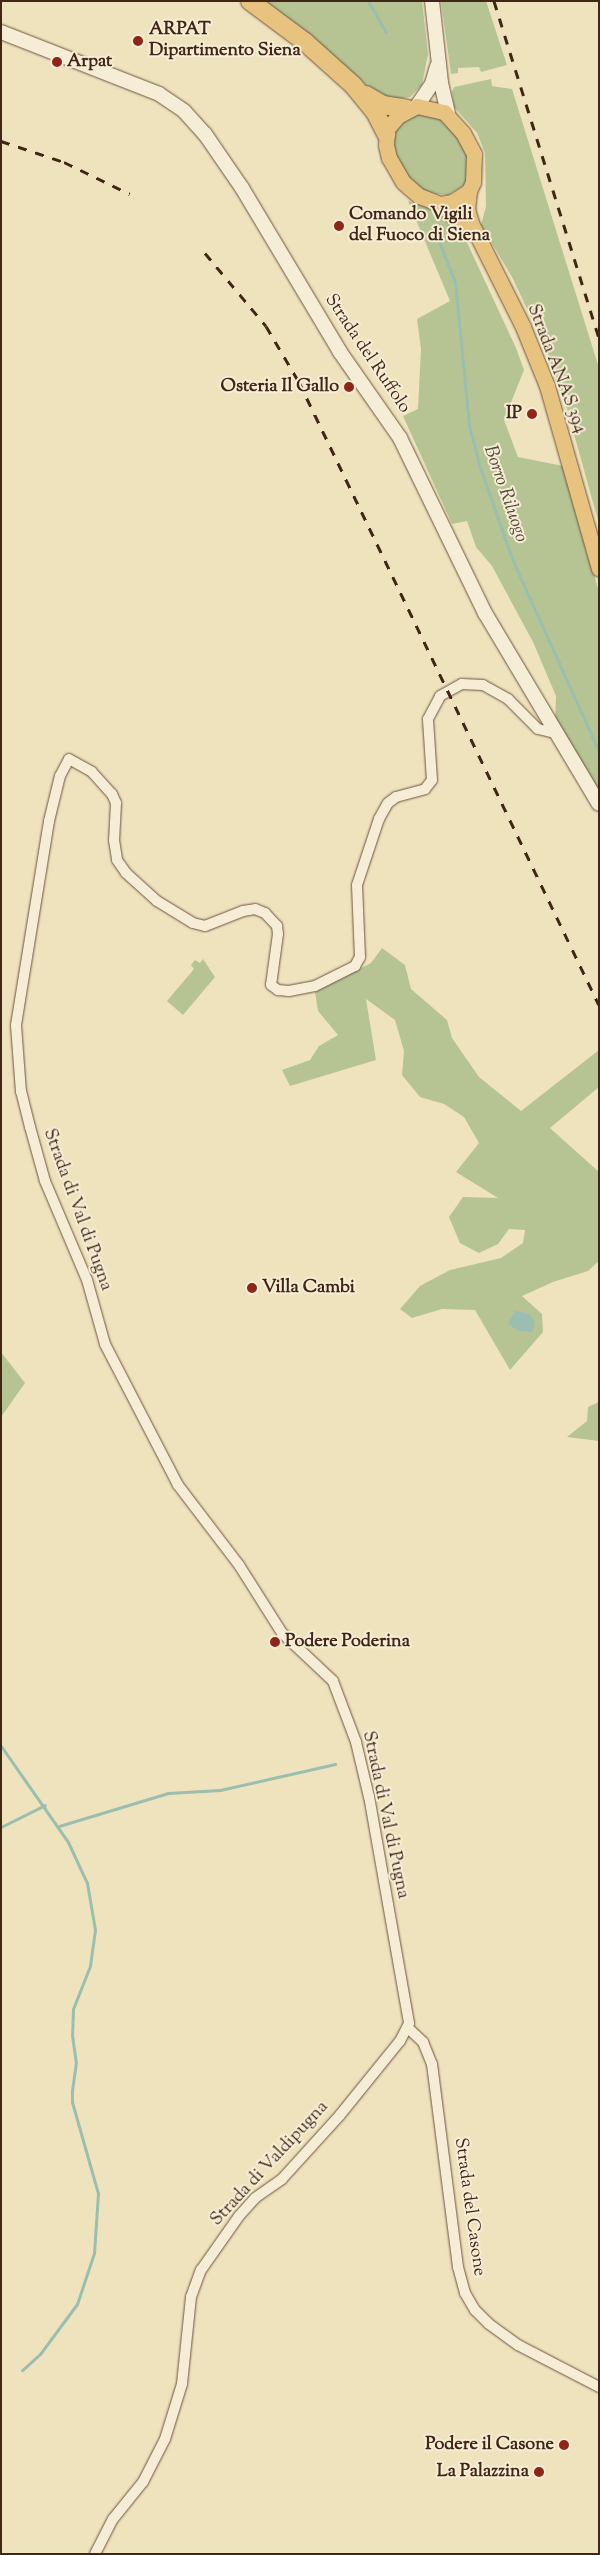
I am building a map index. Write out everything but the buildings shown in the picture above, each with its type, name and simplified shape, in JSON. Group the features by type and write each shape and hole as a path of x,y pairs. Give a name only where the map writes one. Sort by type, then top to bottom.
{"highway":[{"path":"250,1 310,46 357,89 375,112 386,134"},
{"path":"357,89 383,105 412,108"}],"main road":[{"path":"386,134 394,119 412,108 435,108 449,117"},
{"name":"Strada ANAS 394","path":"449,117 474,154 475,175 469,190 468,215 481,245 523,327 547,386 599,569"},
{"name":"Strada ANAS 394","path":"386,134 389,158 403,182 419,196 440,204 460,220 481,245"},
{"path":"440,204 452,202 469,190"}],"street":[{"path":"432,1 449,117"},
{"name":"Strada del Ruffolo","path":"1,32 159,94 184,110 205,134 242,188 340,352 400,438 478,600 555,733 599,804"},
{"path":"412,108 434,79 439,54"},
{"name":"Strada di Val di Pugna","path":"408,2028 368,1797 346,1710 330,1676 282,1633 239,1565 188,1502 105,1344 87,1280 45,1181 20,1084 16,1025 50,821 60,776 69,759 92,772 116,802 114,848 126,873 157,901 193,923 205,926 255,909 265,913 278,926 271,985 278,990 289,991 315,986 354,966 360,957 357,885 379,818 388,803 396,797 425,789 432,780 428,719 440,696 462,684 483,684 508,699 540,731 555,733"},
{"name":"Strada del Casone","path":"408,2028 423,2042 432,2064 458,2267 465,2293 475,2310 489,2324 518,2345 599,2387"},
{"name":"Strada di Valdipugna","path":"95,2554 113,2519 143,2482 157,2458 176,2408 186,2359 191,2297 201,2270 238,2216 302,2158 408,2028"}],"green space":[{"path":"265,1 422,1 428,54 422,85 410,97 390,100 370,88 308,33"},
{"path":"441,1 486,1 507,65 481,72 479,67 458,68 458,73 451,74"},
{"path":"491,79 492,86 512,89 599,368 599,524 565,402 545,347 512,277 481,225 486,206 485,153 477,133 454,107 452,92 454,87"},
{"path":"420,112 443,121 461,142 469,160 467,183 448,195 426,193 407,178 395,157 392,141 398,125"},
{"path":"408,201 438,211 464,236 516,348 524,370 504,420 518,457 563,466 599,592 599,793 555,722 556,696 533,642 492,566 476,547 467,521 452,524 403,416 418,409 421,349 417,319 450,301"},
{"path":"382,948 405,965 411,989 447,1020 452,1038 479,1077 521,1111 599,1050 599,1087 550,1128 599,1172 599,1261 588,1271 553,1282 522,1296 542,1314 543,1332 510,1370 475,1310 442,1309 412,1318 400,1309 420,1286 450,1270 501,1258 523,1243 525,1230 509,1229 498,1244 479,1253 460,1243 449,1217 463,1197 498,1198 456,1172 479,1143 464,1117 444,1104 420,1097 402,1075 404,1051 395,1020 366,999 376,1060 290,1086 282,1070 310,1060 319,1046 338,1035 318,1011 315,992 371,963"},
{"path":"203,959 215,977 183,1015 167,1001 194,969 191,965 195,960 200,963"},
{"path":"1,1352 25,1383 1,1417"},
{"path":"599,1402 599,1441 567,1437 587,1421 588,1407"}],"shaded area":[{"path":"515,1311 528,1313 535,1322 532,1332 519,1331 508,1324"}],"waterway":[{"name":"Borro Riluogo","path":"368,1 386,32"},
{"name":"Borro Riluogo","path":"435,231 455,282 469,425 479,464 512,559 599,752"},
{"path":"1,1746 68,1842 87,1883 95,1930 90,1966 73,2009 72,2035 76,2062 72,2102 98,2193 94,2253 77,2304 40,2354 22,2370"},
{"path":"59,1826 168,1793 220,1790 335,1764"},
{"path":"1,1827 45,1805"}],"railway":[{"path":"494,1 599,338"},
{"path":"1,141 64,162 130,194"},
{"path":"205,253 266,326 299,382 599,1005"}],"place":[{"name":"ARPAT Dipartimento Siena","path":"138,41"},
{"name":"Arpat","path":"57,62"},
{"name":"Comando Vigili del Fuoco di Siena","path":"339,226"},
{"name":"Osteria Il Gallo","path":"349,387"},
{"name":"IP","path":"532,414"},
{"name":"Villa Cambi","path":"252,1288"},
{"name":"Podere Poderina","path":"275,1642"},
{"name":"Podere il Casone","path":"564,2445"},
{"name":"La Palazzina","path":"539,2472"}]}
